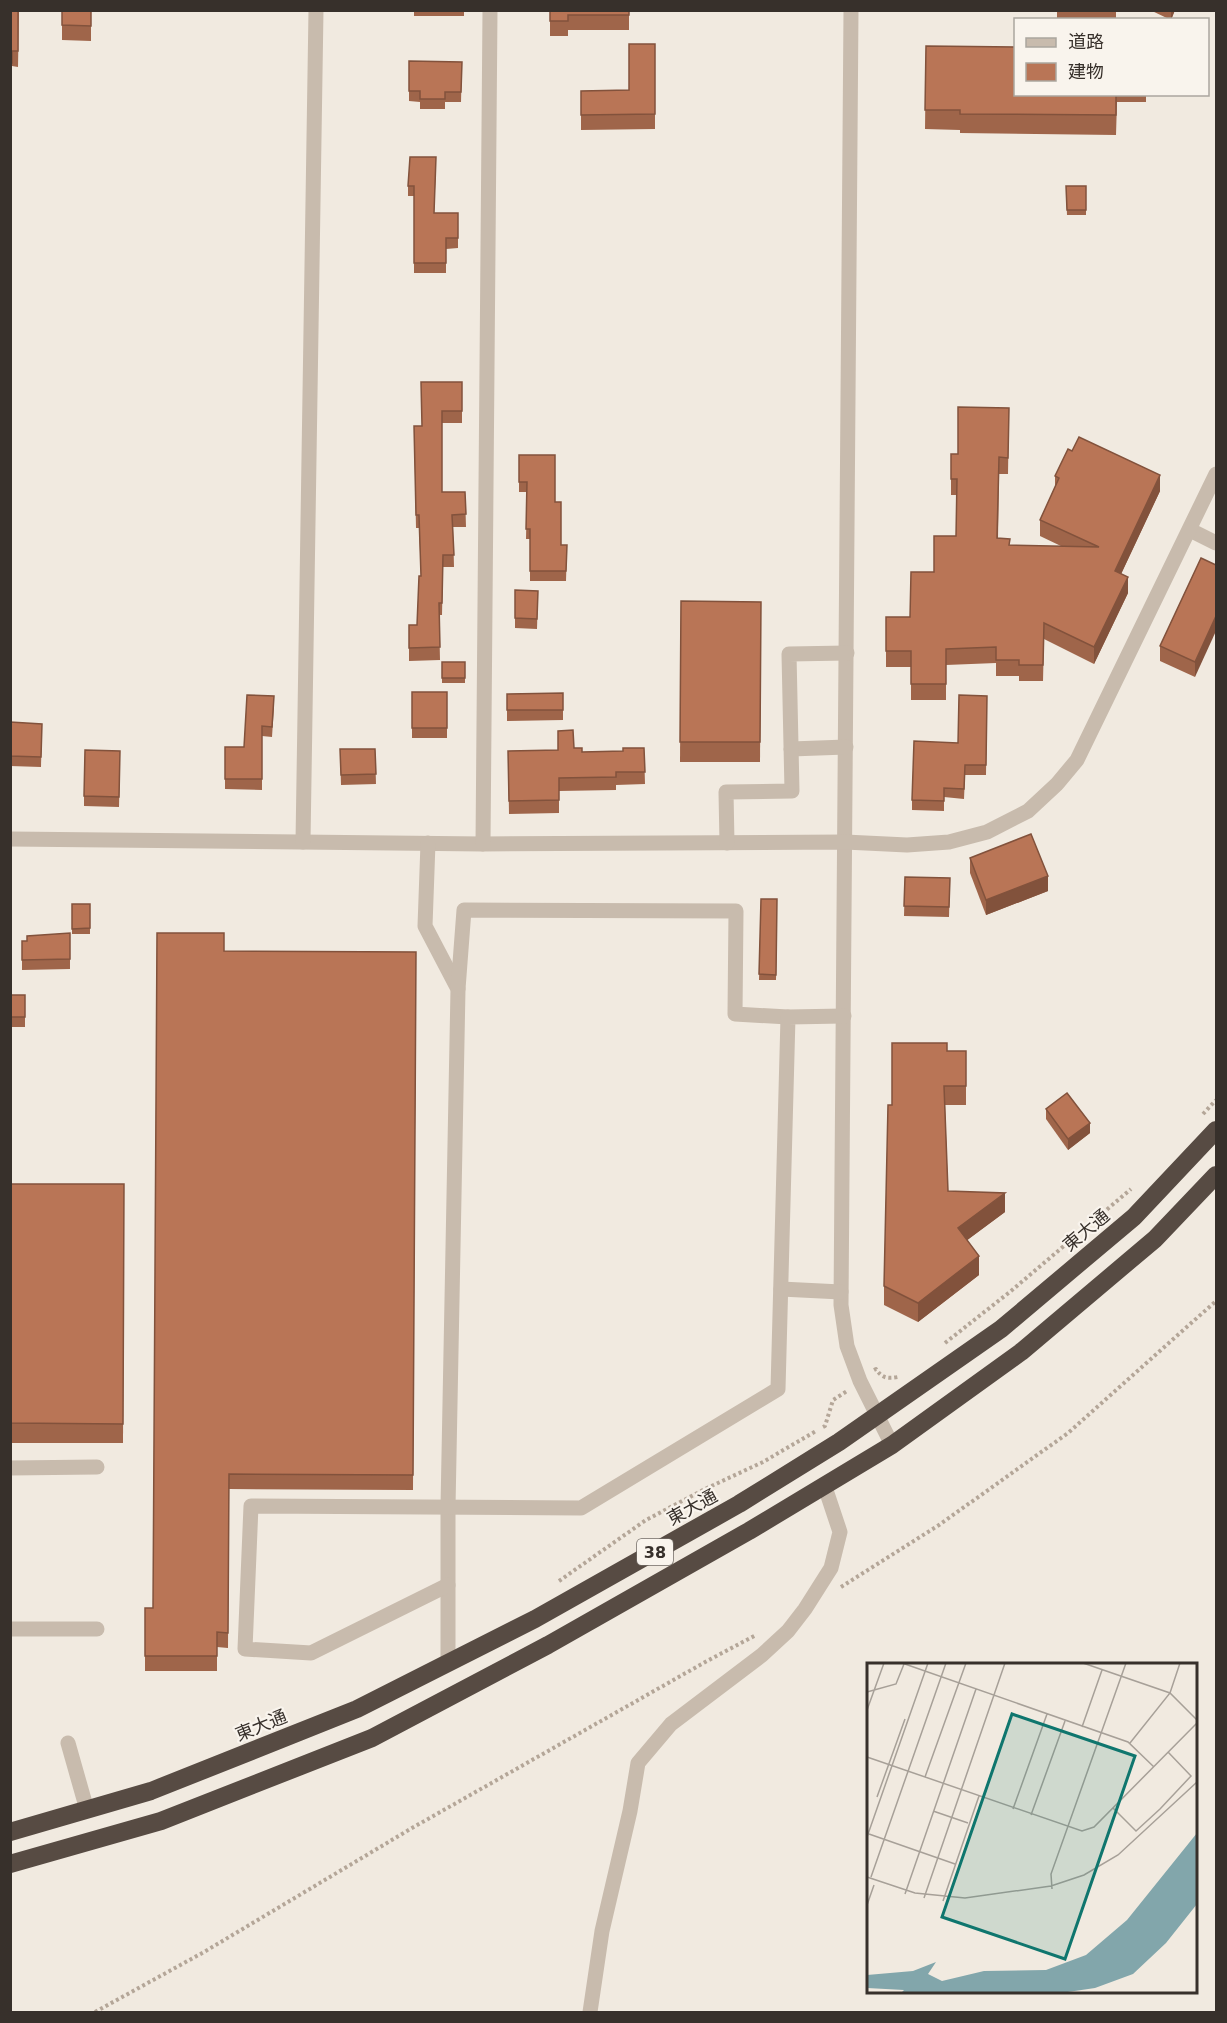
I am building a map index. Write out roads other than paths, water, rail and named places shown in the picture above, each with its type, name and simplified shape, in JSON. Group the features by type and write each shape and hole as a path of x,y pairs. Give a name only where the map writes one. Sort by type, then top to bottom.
{"highway":[{"name":"東大通","path":"10,1832 151,1791 357,1709 535,1619 739,1504 877,1416 1000,1329 1125,1224 1216,1130"},
{"name":"38","path":"10,1864 161,1821 372,1738 548,1645 825,1487 892,1445 1022,1352 1155,1239 1216,1175"}],"street":[{"path":"303,842 316,10"},
{"path":"483,844 490,10"},
{"path":"851,10 841,1293 847,1346 860,1381 892,1445"},
{"path":"10,839 483,844 845,842 907,845 949,842 987,832 1028,810 1057,783 1077,760 1216,474"},
{"path":"1190,530 1216,543"},
{"path":"727,843 726,792 792,791 789,654 847,652"},
{"path":"791,749 846,747"},
{"path":"428,843 425,926 458,989"},
{"path":"448,1663 448,1507 458,989 464,910 736,911 735,1014 788,1017 844,1016"},
{"path":"448,1585 310,1653 245,1649 250,1506 581,1508 778,1389 788,1017"},
{"path":"782,1289 841,1293"},
{"path":"10,1468 98,1467"},
{"path":"590,2013 602,1931 630,1811 638,1763 671,1724 762,1655 788,1631 805,1609 831,1568 840,1532 825,1487"},
{"path":"10,1629 98,1629"},
{"path":"68,1743 87,1810"}]}
